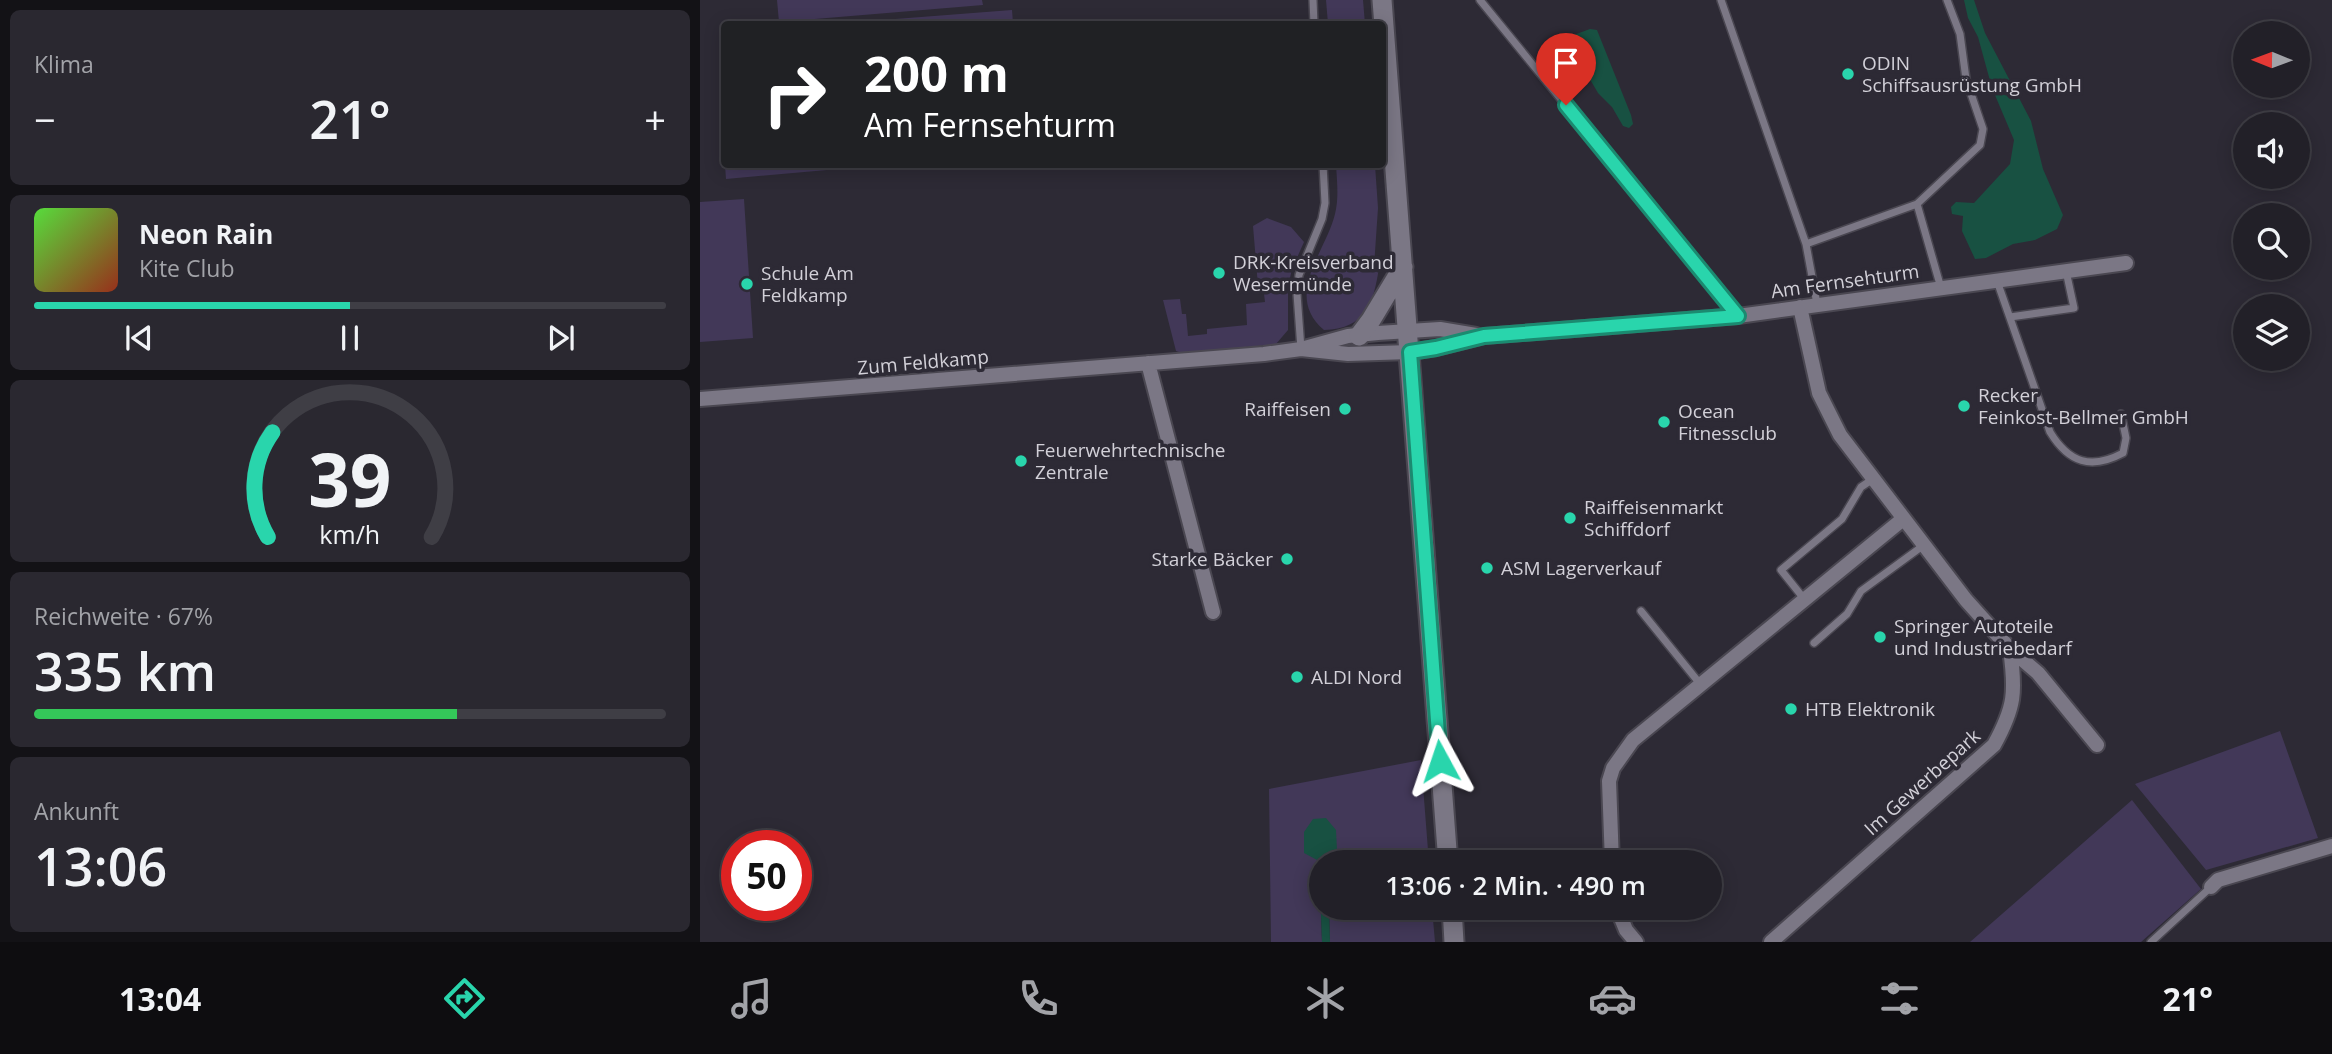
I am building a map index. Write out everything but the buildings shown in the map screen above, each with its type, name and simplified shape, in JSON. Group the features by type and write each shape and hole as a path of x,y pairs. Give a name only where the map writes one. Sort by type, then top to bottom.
{"main road":[{"path":"1382,0 1384,21"},
{"path":"1386,51 1447,850"},
{"path":"1359,335 1403,267"},
{"path":"1453,920 1454,942"}],"street":[{"name":"Am Fernsehturm","path":"1410,352 1484,336 1738,316 2126,263"},
{"path":"1800,307 1819,393 1840,435 1966,600 2010,649 2038,673 2097,745"},
{"name":"Am Fernsehturm","path":"1408,331 1440,329 1484,336"},
{"name":"Zum Feldkamp","path":"700,398 1301,349 1359,335 1408,331"},
{"name":"Zum Feldkamp","path":"1301,349 1348,354 1410,352"},
{"path":"1148,363 1213,612"},
{"path":"1612,850 1609,781 1613,768 1633,740 1903,519"},
{"name":"Im Gewerbepark","path":"1771,942 1994,746 2009,719 2014,680 2010,649"},
{"path":"2211,887 2218,880 2332,846"},
{"path":"1622,920 1636,942"}],"lane":[{"path":"1313,0 1314,21"},
{"path":"1480,0 1738,316"},
{"path":"1721,0 1806,244 1817,304"},
{"path":"1806,244 1917,204 1980,145 1983,129 1966,79 1960,34 1947,0"},
{"path":"1301,349 1297,294 1299,275 1322,219 1325,203 1323,168"},
{"path":"1917,204 1941,288"},
{"path":"2010,317 2074,307 2066,271"},
{"path":"1996,280 2050,432 2057,444 2070,456 2087,464 2110,460 2123,453 2126,438 2121,414"},
{"path":"1806,601 1781,570 1842,519 1861,487 1873,479"},
{"path":"1814,643 1847,614 1861,591 1924,545"},
{"path":"1641,611 1702,685"},
{"path":"2151,942 2211,887"}],"shaded area":[{"path":"777,0 982,0 983,5 791,21 779,21"},
{"path":"1326,0 1363,0 1365,21 1328,21"},
{"path":"1964,0 1974,0 1985,33 2031,121 2043,169 2063,215 2057,229 2035,240 2013,244 1986,258 1975,259 1962,231 1963,216 1952,214 1951,207 1956,202 1974,203 2010,164 2014,140 1992,88 1978,37 1968,18"},
{"path":"1012,10 1013,21 869,21"},
{"path":"1590,29 1597,30 1631,115 1633,124 1629,128 1623,126 1588,76 1562,52 1560,40"},
{"path":"725,168 827,170 726,179"},
{"path":"1336,168 1375,168 1378,208 1374,267 1379,267 1374,292 1365,312 1349,325 1324,330 1312,317 1307,302 1307,288 1335,214"},
{"path":"744,199 753,338 700,342 700,202"},
{"path":"1267,218 1291,227 1304,242 1292,269 1288,287 1288,330 1276,344 1182,353 1176,351 1163,300 1180,299 1182,314 1186,314 1188,336 1207,334 1207,329 1247,325 1246,304 1265,302 1263,286 1258,286 1253,226"},
{"path":"2280,731 2318,838 2206,870 2135,784"},
{"path":"1421,760 1428,850 1309,850 1309,920 1321,920 1322,942 1271,942 1269,789"},
{"path":"2132,800 2201,889 2141,942 1970,942"},
{"path":"1326,818 1336,830 1337,850 1309,850 1309,856 1304,853 1304,832 1313,819"},
{"path":"1321,920 1329,920 1330,942 1322,942"},
{"path":"1329,920 1433,920 1435,942 1330,942"}],"place":[{"name":"ODIN Schiffsausrüstung GmbH","path":"1848,74"},
{"name":"DRK-Kreisverband Wesermünde","path":"1219,273"},
{"name":"Schule Am Feldkamp","path":"747,284"},
{"name":"Recker Feinkost-Bellmer GmbH","path":"1964,406"},
{"name":"Raiffeisen","path":"1345,409"},
{"name":"Ocean Fitnessclub","path":"1664,422"},
{"name":"Feuerwehrtechnische Zentrale","path":"1021,461"},
{"name":"Raiffeisenmarkt Schiffdorf","path":"1570,518"},
{"name":"Starke Bäcker","path":"1287,559"},
{"name":"ASM Lagerverkauf","path":"1487,568"},
{"name":"Springer Autoteile und Industriebedarf","path":"1880,637"},
{"name":"ALDI Nord","path":"1297,677"},
{"name":"HTB Elektronik","path":"1791,709"}],"route":[{"path":"1440,761 1410,352 1484,336 1738,316 1566,105"}]}
